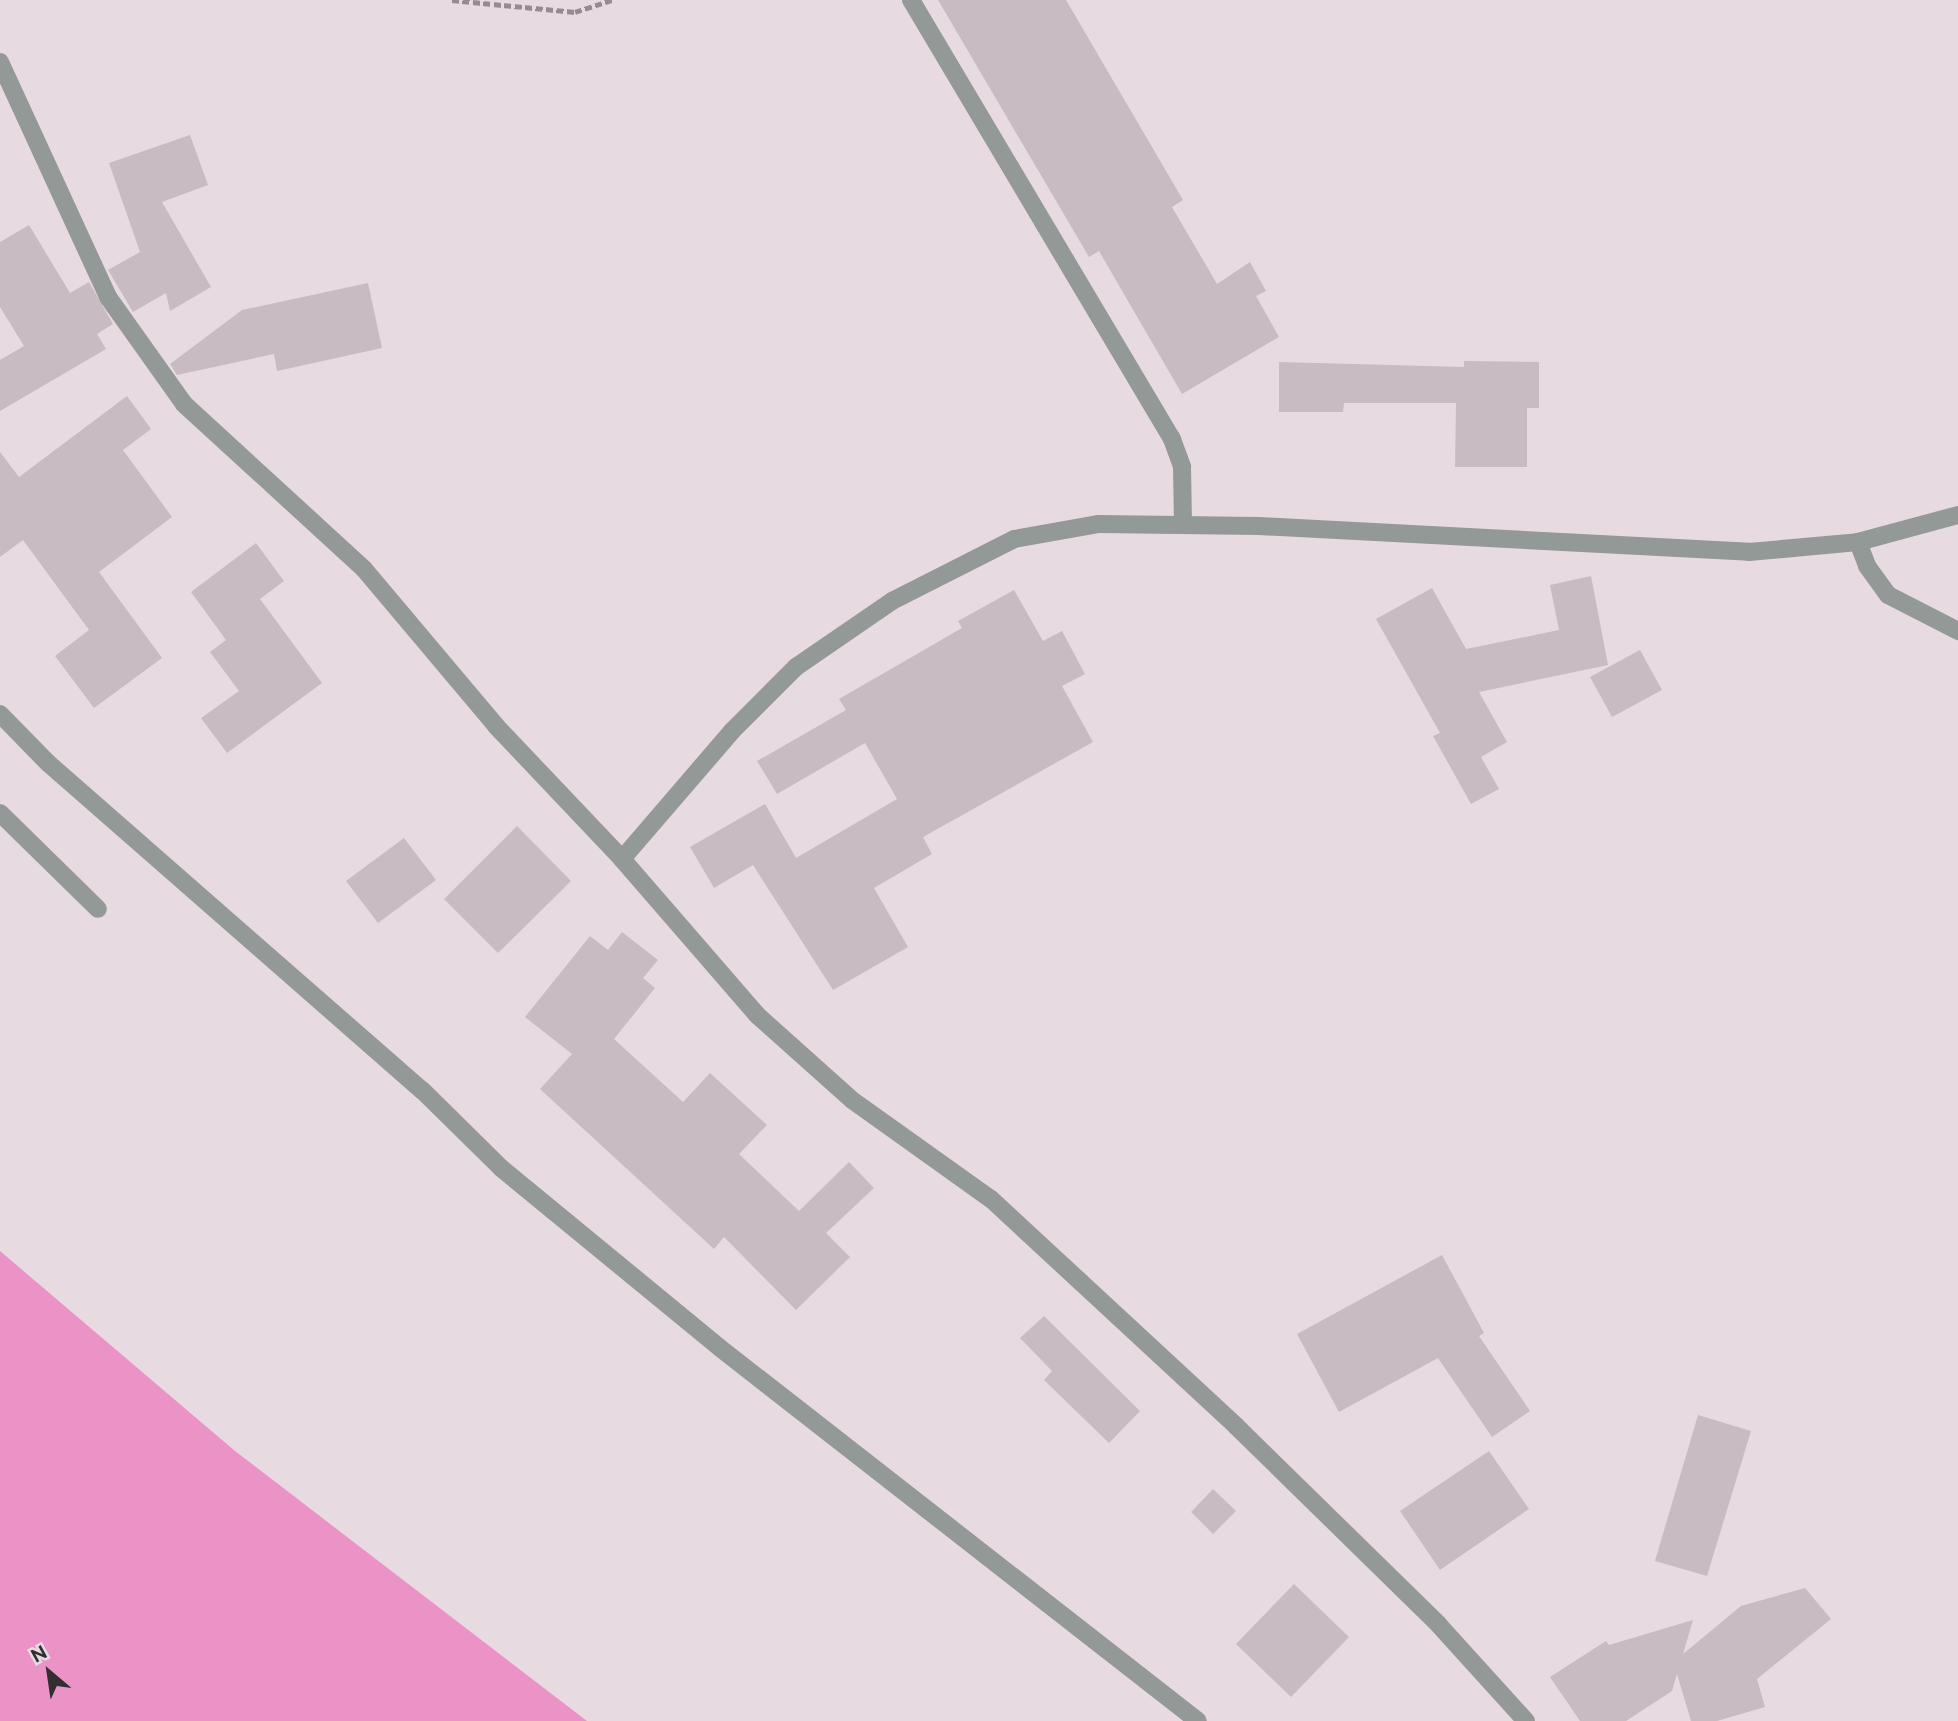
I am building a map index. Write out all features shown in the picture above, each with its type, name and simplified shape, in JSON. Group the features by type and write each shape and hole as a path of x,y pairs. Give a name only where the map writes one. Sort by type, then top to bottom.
{"street":[{"path":"911,0 1166,427 1182,467 1183,525"},
{"path":"0,62 108,298 184,404 364,569 496,726 622,859 757,1015 852,1100 991,1199 1236,1426 1438,1624 1526,1721"},
{"path":"622,859 732,731 796,667 892,601 1014,539 1098,524 1183,525 1704,551 1858,542 1958,515"},
{"path":"1858,542 1888,595 1958,631"},
{"path":"0,713 48,763 422,1090 501,1168 720,1348 1198,1721"},
{"path":"0,813 98,909"}],"path":[{"path":"452,0 575,12 612,0"}],"shaded area":[{"path":"0,1251 235,1451 587,1721 0,1721"}],"building":[{"path":"938,0 1066,0 1183,200 1172,207 1217,284 1250,262 1266,291 1256,296 1279,337 1182,394 1099,251 1089,257"},
{"path":"190,135 208,185 162,202 211,287 170,311 166,293 133,312 108,270 140,252 109,163"},
{"path":"29,225 70,293 89,282 113,324 97,334 106,349 0,411 0,360 24,346 0,307 0,242"},
{"path":"368,283 382,348 277,371 274,354 177,375 170,364 242,310"},
{"path":"1464,361 1539,362 1539,408 1527,408 1527,467 1455,467 1456,403 1344,403 1343,412 1279,412 1279,362 1464,367"},
{"path":"127,396 151,429 123,450 172,517 99,572 162,658 94,708 55,656 89,630 23,540 0,557 0,452 19,477"},
{"path":"256,543 284,581 260,599 322,683 227,753 201,718 239,691 210,652 226,640 191,592"},
{"path":"1591,576 1608,665 1479,692 1507,742 1481,757 1499,789 1471,804 1433,736 1440,733 1376,619 1432,588 1466,649 1559,630 1550,585"},
{"path":"1014,590 1043,641 1062,631 1085,674 1062,686 1093,742 923,837 932,854 874,888 908,947 833,990 753,865 714,888 690,847 765,804 796,858 897,799 865,743 777,794 757,761 846,710 839,699 962,628 958,621"},
{"path":"1640,650 1662,690 1612,717 1590,677"},
{"path":"517,826 571,881 498,953 444,899"},
{"path":"404,838 436,880 378,923 346,881"},
{"path":"622,932 658,960 643,978 655,988 614,1039 683,1102 710,1073 767,1125 739,1154 799,1211 849,1162 874,1188 826,1233 850,1257 796,1310 724,1237 714,1249 540,1089 572,1054 525,1017 590,936 608,950"},
{"path":"1442,1255 1484,1333 1479,1336 1530,1411 1492,1437 1438,1358 1339,1412 1297,1334"},
{"path":"1044,1316 1140,1411 1109,1443 1044,1380 1052,1371 1020,1338"},
{"path":"1698,1415 1751,1431 1707,1576 1655,1561"},
{"path":"1489,1451 1529,1509 1440,1570 1400,1511"},
{"path":"1213,1489 1236,1511 1213,1534 1191,1512"},
{"path":"1294,1584 1349,1637 1291,1697 1236,1644"},
{"path":"1805,1588 1831,1619 1757,1679 1765,1707 1717,1721 1691,1721 1677,1674 1672,1691 1626,1721 1580,1721 1550,1677 1606,1641 1609,1645 1693,1620 1683,1654 1741,1606"}]}
